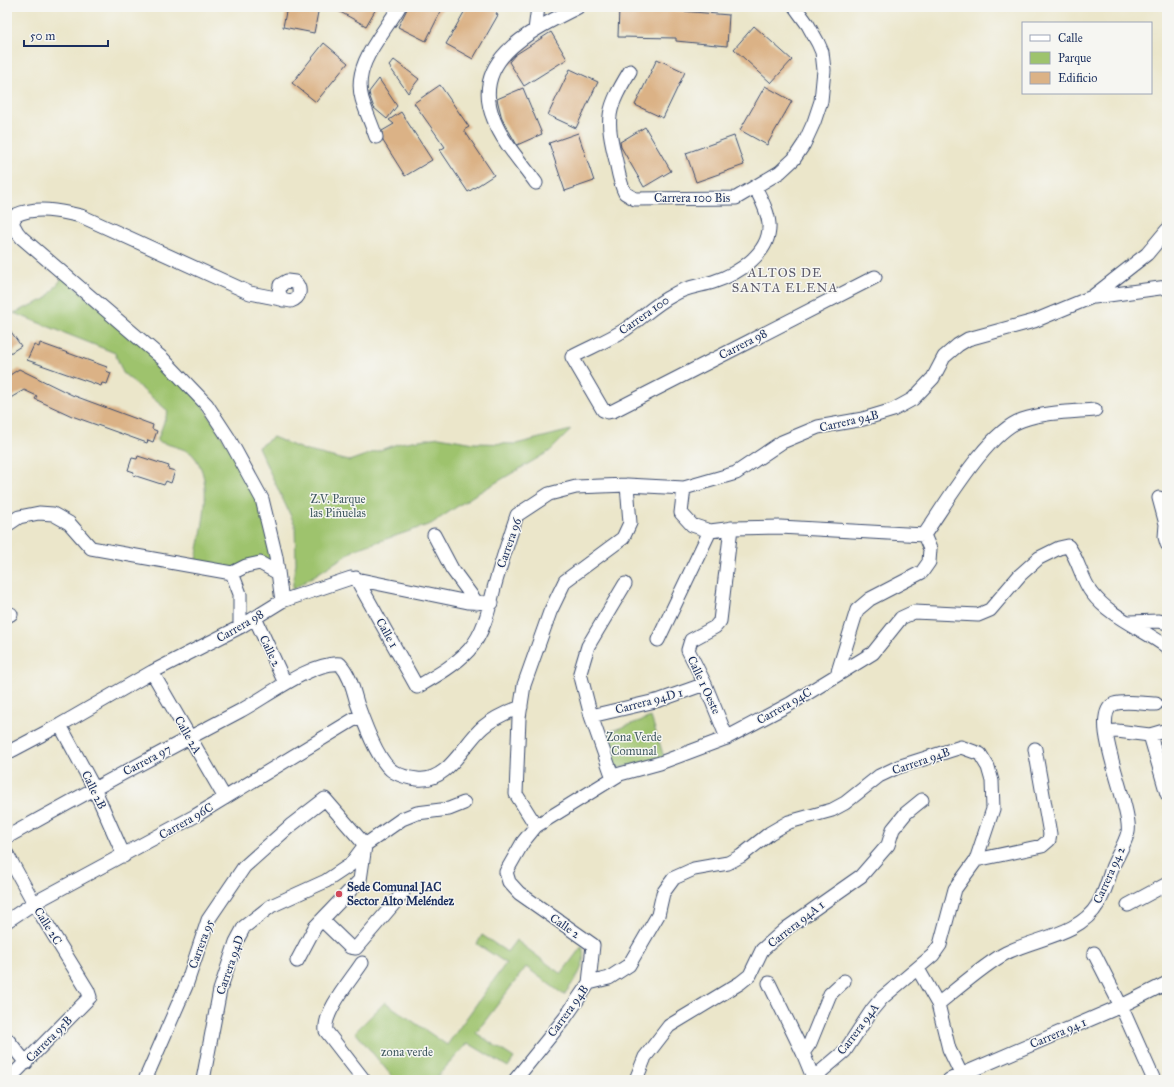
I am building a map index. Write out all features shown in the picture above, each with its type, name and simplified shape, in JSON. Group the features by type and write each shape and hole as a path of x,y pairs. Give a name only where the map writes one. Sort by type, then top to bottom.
{"street":[{"path":"376,137 362,99 360,78 370,52 399,7"},
{"path":"535,30 538,7"},
{"path":"536,183 496,125 492,116 489,98 491,80 502,55 517,41 578,7"},
{"name":"Carrera 100 Bis","path":"630,71 615,96 609,118 609,135 623,190 627,196 635,199 732,199 741,196 780,172 799,152 812,128 821,101 824,70 822,52 814,34 795,7"},
{"name":"Carrera 100","path":"611,412 605,412 600,407 572,357 625,330 658,304 675,293 722,279 752,260 763,247 768,236 769,226 765,207 755,187"},
{"path":"282,601 275,550 262,499 228,437 207,405 163,359 22,238 16,232 12,223 16,215 25,211 60,211 81,216 250,293 283,300"},
{"name":"Carrera 94B","path":"684,488 736,473 782,442 818,427 863,419 893,410 913,399 933,378 944,357 968,339 1034,321 1092,297 1147,254 1167,230"},
{"name":"Carrera 98","path":"611,412 875,277"},
{"path":"1092,297 1167,287"},
{"path":"924,535 981,454 999,436 1021,420 1044,415 1095,410"},
{"path":"536,826 516,794 521,707 524,685 550,612 565,581 622,538 630,522 627,485"},
{"name":"Carrera 96","path":"417,687 449,668 470,649 482,629 492,603 494,588 517,515 549,494 576,487 627,485 684,488"},
{"path":"684,488 681,513 692,526 710,531 731,528 780,527 924,535"},
{"path":"1160,498 1166,524 1165,537 1167,544"},
{"path":"7,525 19,517 39,513 53,514 69,523 91,548 232,573 246,566 260,563 275,550"},
{"name":"Calle 1 Oeste","path":"727,738 705,684 688,650 688,646 691,640 715,627 720,621 731,528"},
{"path":"658,640 710,531"},
{"path":"434,535 452,569 477,603"},
{"path":"837,675 857,610 875,596 922,572 929,562 930,549 924,535"},
{"name":"Carrera 94C","path":"508,882 506,872 522,842 536,826 613,778 620,774 660,764 727,738 790,704 873,653 901,618 914,612 978,615 990,610 1020,575 1039,558 1060,548 1068,546 1091,593 1110,610 1129,622"},
{"path":"260,563 278,573"},
{"path":"232,573 240,594 240,627"},
{"name":"Carrera 98","path":"7,753 60,725 152,672 240,627 282,601 351,578 477,603 492,603"},
{"name":"Calle 1","path":"356,578 417,687"},
{"path":"613,778 591,716 580,674 588,646 626,584"},
{"name":"Calle 2","path":"255,618 285,683"},
{"path":"1129,622 1159,621 1167,623"},
{"path":"1129,622 1167,647"},
{"name":"Carrera 97","path":"7,837 94,788 243,709 285,683 332,664 340,664 347,672 361,715"},
{"name":"Calle 2A","path":"152,672 225,798"},
{"name":"Carrera 94D 1","path":"591,716 660,700 705,684"},
{"name":"Carrera 94 2","path":"938,1004 1004,953 1026,943 1068,929 1087,917 1097,906 1104,893 1112,868 1128,831 1127,813 1108,747 1105,722 1108,709 1113,705 1121,703 1156,704"},
{"path":"361,715 383,760 393,771 410,778 426,780 444,770 482,727 502,714 521,707"},
{"name":"Carrera 96C","path":"7,921 34,903 124,856 225,798 361,715"},
{"name":"Calle 2B","path":"60,725 94,788 124,856"},
{"path":"1106,732 1117,731 1150,734 1167,730"},
{"path":"1150,734 1167,794"},
{"name":"Carrera 94B","path":"515,1080 565,1018 589,982 609,978 628,965 658,915 663,893 674,878 694,869 728,863 741,856 770,833 789,822 832,810 845,803 879,776 898,767 961,747 980,754 988,767 992,781 993,809 976,860"},
{"path":"976,860 1042,846 1049,840 1050,834 1035,749"},
{"name":"Carrera 95","path":"145,1080 186,986 208,920 244,867 290,826 325,799 365,844"},
{"name":"Carrera 94A 1","path":"637,1079 645,1057 669,1026 740,983 750,975 762,950 786,928 861,876 888,845 893,830 906,813 922,800"},
{"path":"297,961 314,927 360,880 365,844 402,819 417,813 449,809 464,803"},
{"name":"Carrera 94D","path":"203,1080 220,990 236,942 244,927 271,906 326,881 350,865 365,844"},
{"name":"Calle 2C","path":"7,854 34,903 88,991 90,997"},
{"name":"Carrera 94A","path":"813,1079 845,1051 872,1010 882,998 933,955 940,945 956,889 976,860"},
{"name":"Calle 2","path":"508,882 519,893 593,945 589,982"},
{"path":"1128,905 1167,884"},
{"path":"322,920 350,947 356,948 403,893"},
{"path":"1094,953 1121,1006 1154,1080"},
{"path":"362,963 328,1014 325,1024 326,1031 364,1080"},
{"path":"918,969 938,1004 949,1050 963,1077"},
{"path":"803,1052 810,1043 830,994 844,981"},
{"path":"769,983 803,1052 813,1079"},
{"name":"Carrera 94 1","path":"948,1080 963,1077 1121,1006 1167,983"},
{"name":"Carrera 95B","path":"8,1080 90,997"},
{"path":"7,1039 26,1063"},
{"path":"1162,1080 1167,1078"}],"green space":[{"path":"63,277 162,360 201,403 261,499 276,571 261,562 232,571 195,565 205,508 204,478 200,465 192,454 181,448 157,441 168,411 123,373 115,353 14,313 46,299"},
{"name":"Z.V. Parque las Piñuelas","path":"571,430 550,451 473,496 431,524 356,549 292,590 296,563 295,525 258,447 273,437 304,450 349,461 400,443 439,437 474,443 516,444"},
{"name":"Zona Verde Comunal","path":"651,717 664,757 614,769 606,733"},
{"name":"zona verde","path":"482,935 507,952 516,940 561,974 582,946 582,967 564,995 526,967 476,1033 514,1058 508,1067 468,1043 434,1080 395,1080 355,1032 385,1002 447,1045 506,963 477,944"}],"building":[{"path":"287,7 319,7 314,33 283,27"},
{"path":"331,7 377,7 366,26"},
{"path":"408,7 443,7 426,41 398,27"},
{"path":"467,7 500,7 496,14 498,15 473,59 446,44"},
{"path":"619,7 670,7 670,10 729,15 727,46 676,41 676,38 618,37"},
{"path":"754,26 792,60 771,83 734,49"},
{"path":"551,32 567,59 524,86 509,62 515,55"},
{"path":"324,43 348,63 316,102 292,83"},
{"path":"657,59 685,72 663,118 635,105"},
{"path":"394,60 419,79 408,93 389,66"},
{"path":"570,69 598,82 576,128 548,115"},
{"path":"379,79 397,106 387,119 374,108 369,92"},
{"path":"440,85 469,127 464,130 494,175 468,192 440,150 445,147 414,103"},
{"path":"765,86 792,101 767,145 740,130"},
{"path":"523,88 542,134 517,145 502,119 497,99"},
{"path":"401,112 432,160 405,176 383,141 382,131 394,124 389,120"},
{"path":"645,127 671,171 644,187 621,147 620,142"},
{"path":"578,133 594,181 565,191 549,143"},
{"path":"734,136 744,165 696,182 686,153"},
{"path":"7,326 21,346 7,355"},
{"path":"40,343 107,367 106,371 111,373 107,384 102,383 101,386 27,360 34,345 39,347"},
{"path":"19,369 72,395 153,425 152,429 157,431 153,442 148,440 147,443 72,416 35,399 37,396 24,390 7,400 7,377"},
{"path":"138,456 169,466 168,469 175,471 171,483 166,481 164,485 133,475 134,472 128,470 132,458 137,459"}],"place":[{"name":"Sede Comunal JAC Sector Alto Meléndez","path":"339,894"}],"district":[{"name":"ALTOS DE SANTA ELENA","path":"785,280"}]}
